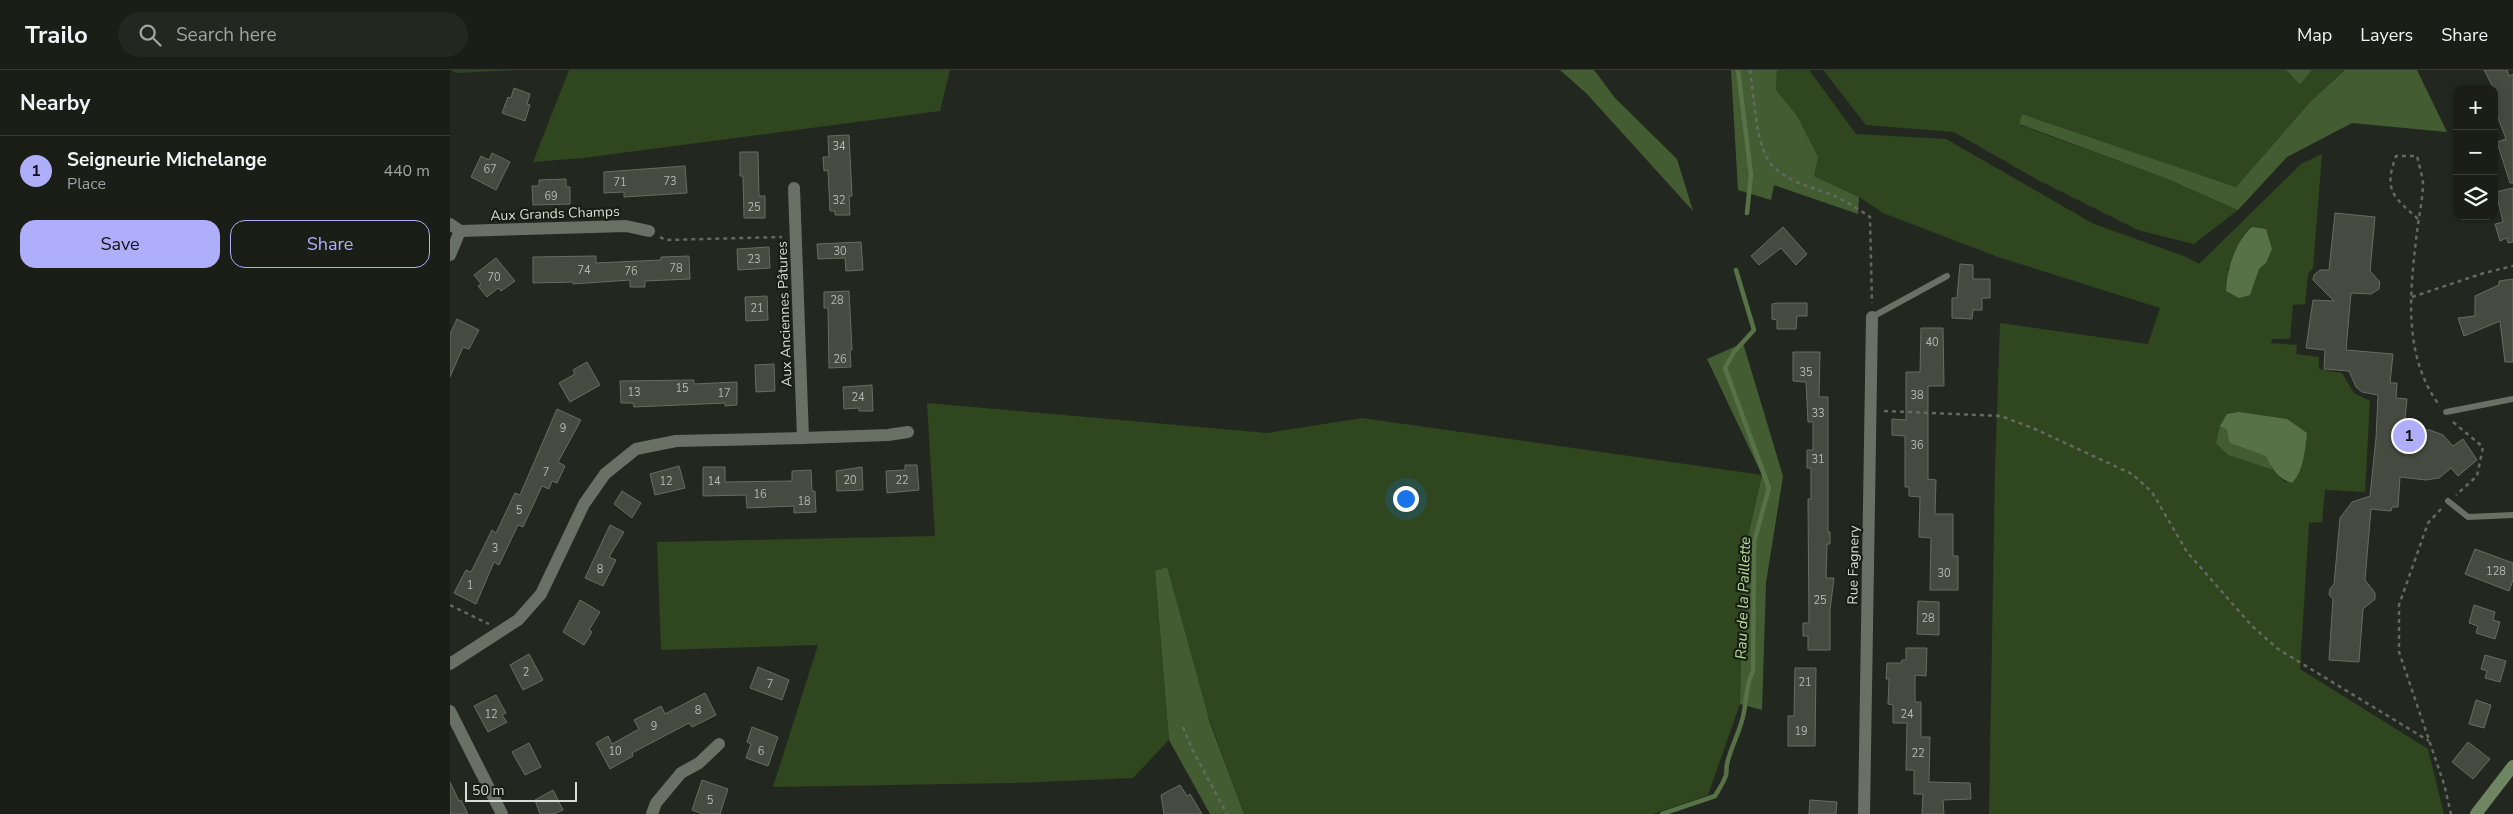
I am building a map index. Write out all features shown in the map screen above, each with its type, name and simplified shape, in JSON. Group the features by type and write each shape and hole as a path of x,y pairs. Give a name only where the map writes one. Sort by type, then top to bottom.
{"street":[{"name":"Aux Anciennes Pâtures","path":"794,188 803,438"},
{"name":"Aux Grands Champs","path":"450,255 455,227 626,226 650,231"},
{"name":"Rue Fagnery","path":"1864,814 1872,317"},
{"path":"450,664 518,620 541,594 584,504 605,474 636,449 676,441 888,435 908,432"},
{"path":"450,711 502,814"},
{"path":"652,814 656,803 681,773 699,763 718,744"},
{"path":"2476,814 2513,766"}],"lane":[{"path":"1872,317 1946,276"},
{"path":"2446,412 2513,399"},
{"path":"2448,502 2468,517 2513,515"}],"path":[{"path":"1750,70 1760,134 1767,158 1781,172 1804,185 1836,197 1870,216 1872,317"},
{"path":"2418,219 2393,196 2389,174 2396,156 2418,156 2423,183 2418,219 2412,298 2411,319 2414,350 2435,398 2458,428 2483,447 2477,476 2428,523 2399,605 2399,652 2444,784 2451,814"},
{"path":"650,231 666,240 796,236"},
{"path":"2412,298 2484,273 2513,266"},
{"path":"1870,410 2001,416 2035,428 2132,474 2152,492 2187,552 2252,626 2278,649 2429,742"},
{"path":"450,605 489,624 500,632"},
{"path":"1183,727 1192,749 1227,814"}],"shaded area":[{"path":"450,70 516,70 457,73"},
{"path":"569,70 950,70 940,111 583,158 533,162"},
{"path":"1560,70 1594,70 1615,98 1677,159 1693,211 1587,94"},
{"path":"1731,70 1777,70 1776,90 1797,116 1818,157 1814,176 1859,197 1858,214 1774,185 1771,200 1738,190"},
{"path":"1777,70 1809,70 1856,134 1946,139 2094,224 2184,256 2199,264 2301,164 2322,154 2313,268 2308,274 2305,304 2293,305 2290,339 2272,339 2271,343 2297,345 2296,354 2319,357 2319,369 2342,373 2354,393 2370,401 2365,492 2325,490 2322,522 2309,523 2300,669 2428,749 2444,814 1989,814 1995,469 2000,323 2148,344 2160,308 1998,257 1883,213 1859,197 1814,176 1776,90","holes":["2235,255 2266,263 2259,269 2227,271","2220,426 2292,483 2284,481 2273,470 2228,455"]},
{"path":"1823,70 2286,70 2300,85 2312,70 2345,70 2310,102 2236,187 2022,114 2020,125 2165,178 2238,210 2194,244 2138,230 2038,180 1954,132 1866,125"},
{"path":"2286,70 2312,70 2300,85"},
{"path":"2345,70 2417,70 2447,132 2352,123 2287,157 2238,210 2165,178 2019,124 2022,114 2236,187 2310,102"},
{"path":"2252,227 2266,229 2272,249 2266,263 2259,269 2250,295 2239,298 2226,291 2228,274 2237,248"},
{"path":"1743,343 1783,476 1766,583 1762,710 1740,704 1743,558 1762,475 1707,359"},
{"path":"927,403 1267,433 1362,418 1762,475 1743,558 1740,704 1708,795 1653,814 1244,814 1155,571 1169,740 1133,778 1013,783 773,787 818,645 661,650 657,542 935,536"},
{"path":"2239,412 2287,419 2307,433 2305,453 2299,472 2292,483 2276,473 2266,456 2229,443 2227,430 2220,426 2227,414"},
{"path":"2220,426 2227,430 2229,443 2266,456 2273,470 2228,455 2216,443"},
{"path":"1167,567 1210,723 1244,814 1210,814 1169,740 1155,571"}],"building":[{"path":"2484,70 2507,70 2509,76 2513,74 2513,183 2510,183 2498,145 2498,142 2506,139 2498,118 2498,85 2492,85"},
{"path":"514,88 530,94 527,104 530,105 525,121 502,113 508,97 511,98"},
{"path":"849,135 852,196 849,196 850,215 835,215 835,211 830,211 828,170 824,171 823,157 829,157 828,136"},
{"path":"740,152 758,152 759,196 765,196 765,218 744,218 743,176 740,176"},
{"path":"492,153 510,162 496,190 471,177 481,156 489,160"},
{"path":"685,166 687,193 624,197 624,192 604,193 604,172"},
{"path":"566,179 566,187 570,187 570,204 533,205 532,186 539,186 539,180"},
{"path":"2513,188 2513,242 2508,243 2507,238 2500,241 2495,224 2503,222 2498,192"},
{"path":"2335,213 2375,217 2370,271 2380,282 2379,289 2371,294 2351,293 2346,350 2393,354 2390,383 2397,383 2396,398 2407,399 2404,430 2430,430 2443,435 2453,446 2463,439 2477,460 2458,476 2451,468 2439,478 2426,480 2400,477 2398,507 2392,507 2391,511 2371,509 2365,580 2375,593 2375,599 2363,609 2359,662 2329,660 2333,599 2329,595 2330,589 2334,584 2340,518 2352,502 2370,496 2378,395 2362,392 2356,387 2349,371 2324,369 2325,350 2306,348 2313,300 2334,301 2313,280 2314,275 2320,270 2329,270"},
{"path":"1783,227 1807,254 1796,265 1781,248 1759,265 1751,256"},
{"path":"861,242 863,270 846,271 845,258 818,259 817,244"},
{"path":"769,247 770,268 738,270 737,249"},
{"path":"596,256 596,263 661,260 661,257 689,256 690,279 645,281 645,287 630,287 630,280 573,284 573,282 533,283 533,257"},
{"path":"496,258 515,281 501,291 498,288 487,297 478,286 481,284 474,275"},
{"path":"1960,264 1973,265 1973,279 1990,279 1990,298 1982,298 1982,310 1973,310 1972,319 1952,318 1952,298 1957,298"},
{"path":"2513,279 2513,362 2505,362 2500,321 2464,336 2458,318 2475,316 2475,296 2499,285 2499,281"},
{"path":"849,291 851,367 829,368 828,308 824,308 824,292"},
{"path":"767,296 768,320 746,321 745,297"},
{"path":"1807,303 1807,316 1797,316 1796,329 1777,329 1777,320 1772,319 1772,304"},
{"path":"457,319 479,330 469,349 463,347 450,377 450,334"},
{"path":"1921,328 1943,328 1944,386 1928,386 1928,479 1936,480 1935,514 1953,514 1953,556 1958,556 1958,590 1930,590 1931,538 1919,537 1920,497 1909,496 1909,487 1905,487 1905,436 1892,435 1892,419 1906,420 1906,372 1920,372"},
{"path":"1793,352 1820,352 1819,397 1828,397 1828,532 1830,532 1830,544 1827,544 1826,578 1834,578 1830,610 1830,650 1808,650 1808,636 1803,636 1803,623 1809,623 1808,499 1811,499 1811,468 1807,468 1807,450 1813,450 1813,422 1808,422 1806,382 1793,381"},
{"path":"587,362 600,385 570,402 559,383 575,374 573,370"},
{"path":"774,364 775,391 756,392 755,365"},
{"path":"694,380 694,384 737,382 737,405 725,406 725,403 634,407 633,403 621,403 620,381"},
{"path":"872,385 873,411 859,411 859,408 844,409 843,387"},
{"path":"557,409 581,420 558,462 565,466 557,483 552,481 549,489 542,486 523,527 518,525 499,565 494,562 476,604 454,593 466,570 471,572 492,530 496,533 515,493 520,495"},
{"path":"905,465 917,465 919,490 887,493 886,471 905,470"},
{"path":"679,466 685,488 655,495 650,474"},
{"path":"703,467 725,467 725,482 792,481 792,471 811,470 816,512 794,513 794,506 747,508 746,495 703,496"},
{"path":"862,467 863,490 837,491 836,471"},
{"path":"622,491 641,503 632,518 614,504"},
{"path":"610,525 624,532 609,557 616,560 603,586 585,578"},
{"path":"2475,549 2513,563 2513,580 2509,591 2465,574"},
{"path":"580,600 600,612 589,630 592,632 584,645 563,632"},
{"path":"1918,601 1939,602 1939,635 1917,634"},
{"path":"2474,605 2495,612 2493,620 2500,622 2495,639 2476,633 2478,626 2469,623"},
{"path":"1906,648 1927,648 1926,676 1915,675 1915,702 1921,702 1921,737 1930,737 1929,782 1970,783 1971,799 1943,800 1944,814 1922,814 1923,794 1914,794 1914,770 1906,770 1907,723 1893,723 1893,705 1888,704 1889,679 1886,679 1887,663 1901,663 1902,660 1906,660"},
{"path":"529,654 543,680 523,690 510,665"},
{"path":"2485,655 2506,661 2500,682 2485,678 2487,671 2481,669"},
{"path":"758,667 789,680 782,700 750,688"},
{"path":"1795,668 1816,668 1815,746 1788,746 1788,716 1794,716"},
{"path":"705,693 716,715 692,727 689,723 632,753 633,756 610,769 596,743 608,736 612,744 639,729 634,720 661,706 665,714"},
{"path":"496,695 506,713 502,715 507,722 488,732 474,706"},
{"path":"2476,700 2491,705 2484,728 2469,724"},
{"path":"752,727 778,737 768,766 746,758 751,744 747,742"},
{"path":"2468,742 2490,759 2473,779 2452,762"},
{"path":"529,743 541,767 525,775 512,752"},
{"path":"702,780 728,789 720,814 703,814 692,810"},
{"path":"450,782 459,801 461,800 468,814 450,814"},
{"path":"1180,785 1187,796 1190,794 1202,814 1164,814 1161,795"},
{"path":"553,790 563,810 554,814 540,814 535,800"},
{"path":"1810,800 1837,802 1836,814 1809,814"}],"waterway":[{"name":"Rau de la Paillette","path":"1738,70 1751,175 1747,213"},
{"name":"Rau de la Paillette","path":"1662,814 1715,796 1726,775 1727,764 1743,719 1748,685 1753,672 1754,542 1769,488 1725,368 1734,352 1754,330 1736,270"}],"place":[{"name":"Seigneurie Michelange","path":"2409,436"}]}
